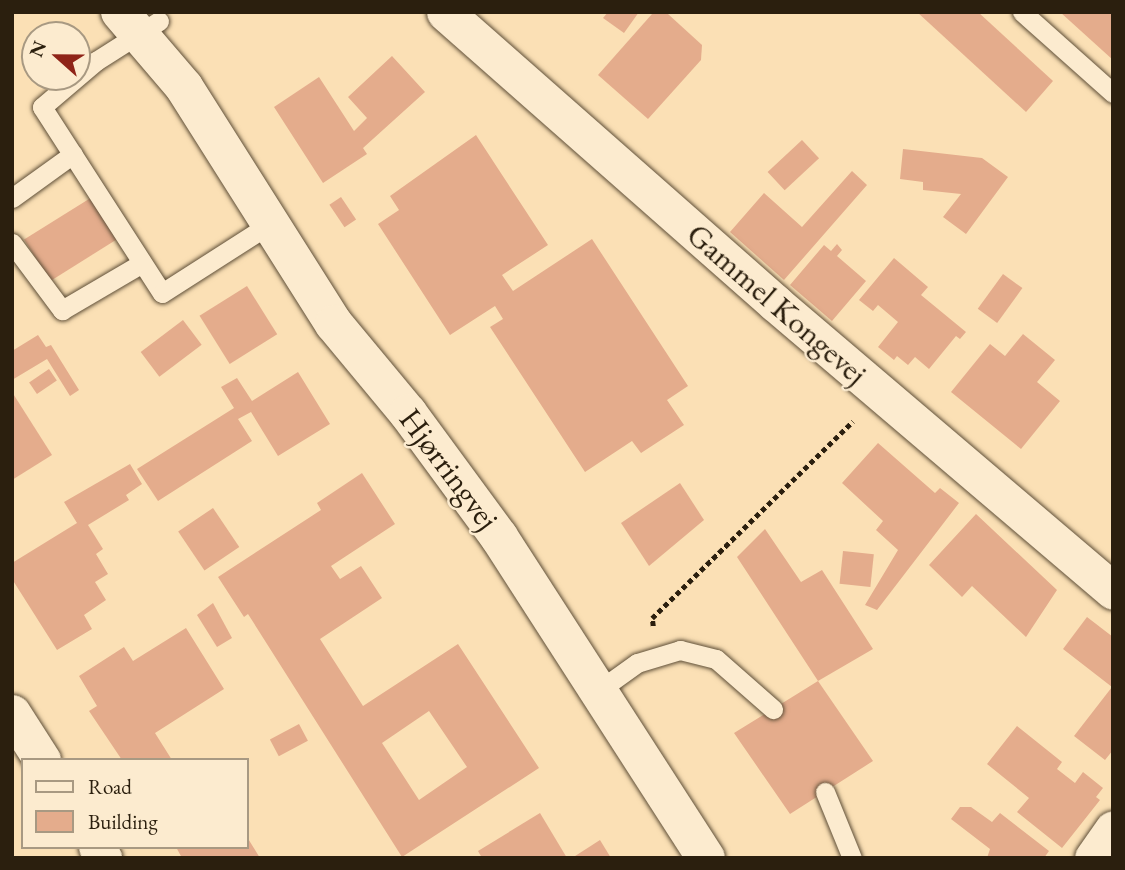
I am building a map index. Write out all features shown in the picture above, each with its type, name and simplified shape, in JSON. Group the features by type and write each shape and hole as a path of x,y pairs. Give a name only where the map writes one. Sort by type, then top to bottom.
{"main road":[{"name":"Hjørringvej","path":"144,20 334,324 416,423 499,537 706,858"}],"street":[{"name":"Gammel Kongevej","path":"445,12 881,393 1113,591"},
{"path":"12,713 41,758"},
{"path":"1093,858 1113,829"}],"lane":[{"path":"1022,12 1113,93"},
{"path":"144,20 42,107 162,293 270,225"},
{"path":"12,198 73,154"},
{"path":"12,243 62,310 142,263"},
{"path":"598,691 654,655 680,650 716,659 773,709"},
{"path":"825,792 852,858"}],"path":[{"path":"654,655 652,618 881,393"}],"building":[{"path":"608,12 639,12 624,33 603,18"},
{"path":"917,12 978,12 1053,81 1026,112"},
{"path":"1060,12 1113,12 1113,60"},
{"path":"652,14 668,14 702,45 701,60 648,119 598,75"},
{"path":"392,56 425,92 363,148 367,154 323,183 274,107 319,77 354,131 367,118 348,97"},
{"path":"476,135 548,245 502,275 513,291 592,239 688,386 667,400 684,425 641,453 632,441 585,472 490,327 503,319 495,306 450,335 378,224 399,210 390,196"},
{"path":"802,140 819,158 785,190 768,172"},
{"path":"903,149 982,158 1008,177 966,234 943,217 961,194 923,190 923,182 900,179"},
{"path":"852,171 867,185 784,280 730,232 764,193 802,227"},
{"path":"97,194 123,236 50,281 24,240"},
{"path":"341,197 356,219 344,227 329,205"},
{"path":"837,244 842,250 837,256 866,281 832,321 790,285 824,245 831,251"},
{"path":"894,258 928,287 921,295 966,332 960,339 956,336 929,369 915,357 908,365 897,356 894,360 878,347 898,322 878,305 873,311 859,300"},
{"path":"1003,274 1022,288 997,323 978,309"},
{"path":"247,286 277,334 230,364 200,316"},
{"path":"183,320 202,345 159,377 141,352"},
{"path":"1023,334 1055,360 1037,382 1060,401 1021,449 951,392 990,344 1005,356"},
{"path":"38,335 46,347 51,345 79,390 70,396 47,359 12,380 12,351"},
{"path":"49,369 57,381 37,394 29,382"},
{"path":"298,372 330,424 278,456 251,412 238,419 252,441 158,501 137,469 234,408 221,387 237,378 252,401"},
{"path":"12,392 52,455 12,480"},
{"path":"878,443 935,493 940,488 959,503 877,610 865,605 898,550 876,530 883,521 842,483"},
{"path":"130,464 142,484 126,495 129,500 88,525 103,549 96,554 108,574 95,582 106,600 84,615 92,629 57,650 12,579 12,563 77,523 64,502"},
{"path":"362,473 395,524 331,566 340,579 361,566 382,598 320,639 363,706 458,644 539,768 402,857 248,614 244,617 218,577 321,510 317,503","holes":["429,711 467,767 419,800 382,743"]},
{"path":"680,483 704,520 649,566 621,523"},
{"path":"213,508 239,547 204,570 178,531"},
{"path":"976,514 1057,590 1026,637 972,586 962,597 929,565"},
{"path":"765,529 801,582 822,570 873,649 818,681 737,557"},
{"path":"843,551 874,554 870,587 840,584"},
{"path":"213,603 232,638 217,647 197,615"},
{"path":"1087,617 1113,637 1113,750 1105,760 1074,736 1112,687 1063,649"},
{"path":"186,628 224,689 155,733 171,758 121,758 89,711 97,706 79,676 124,647 133,661"},
{"path":"818,681 873,761 790,814 734,733"},
{"path":"299,724 308,741 279,756 270,739"},
{"path":"1017,726 1062,762 1057,769 1075,783 1083,772 1103,788 1096,797 1100,800 1062,848 1017,812 1029,798 987,764"},
{"path":"960,807 971,807 992,822 1000,813 1049,851 1044,858 987,858 990,849 951,819"},
{"path":"540,813 567,858 482,858 478,851"},
{"path":"248,839 260,858 182,858 177,849 248,849"},
{"path":"600,840 611,858 572,858"}]}
